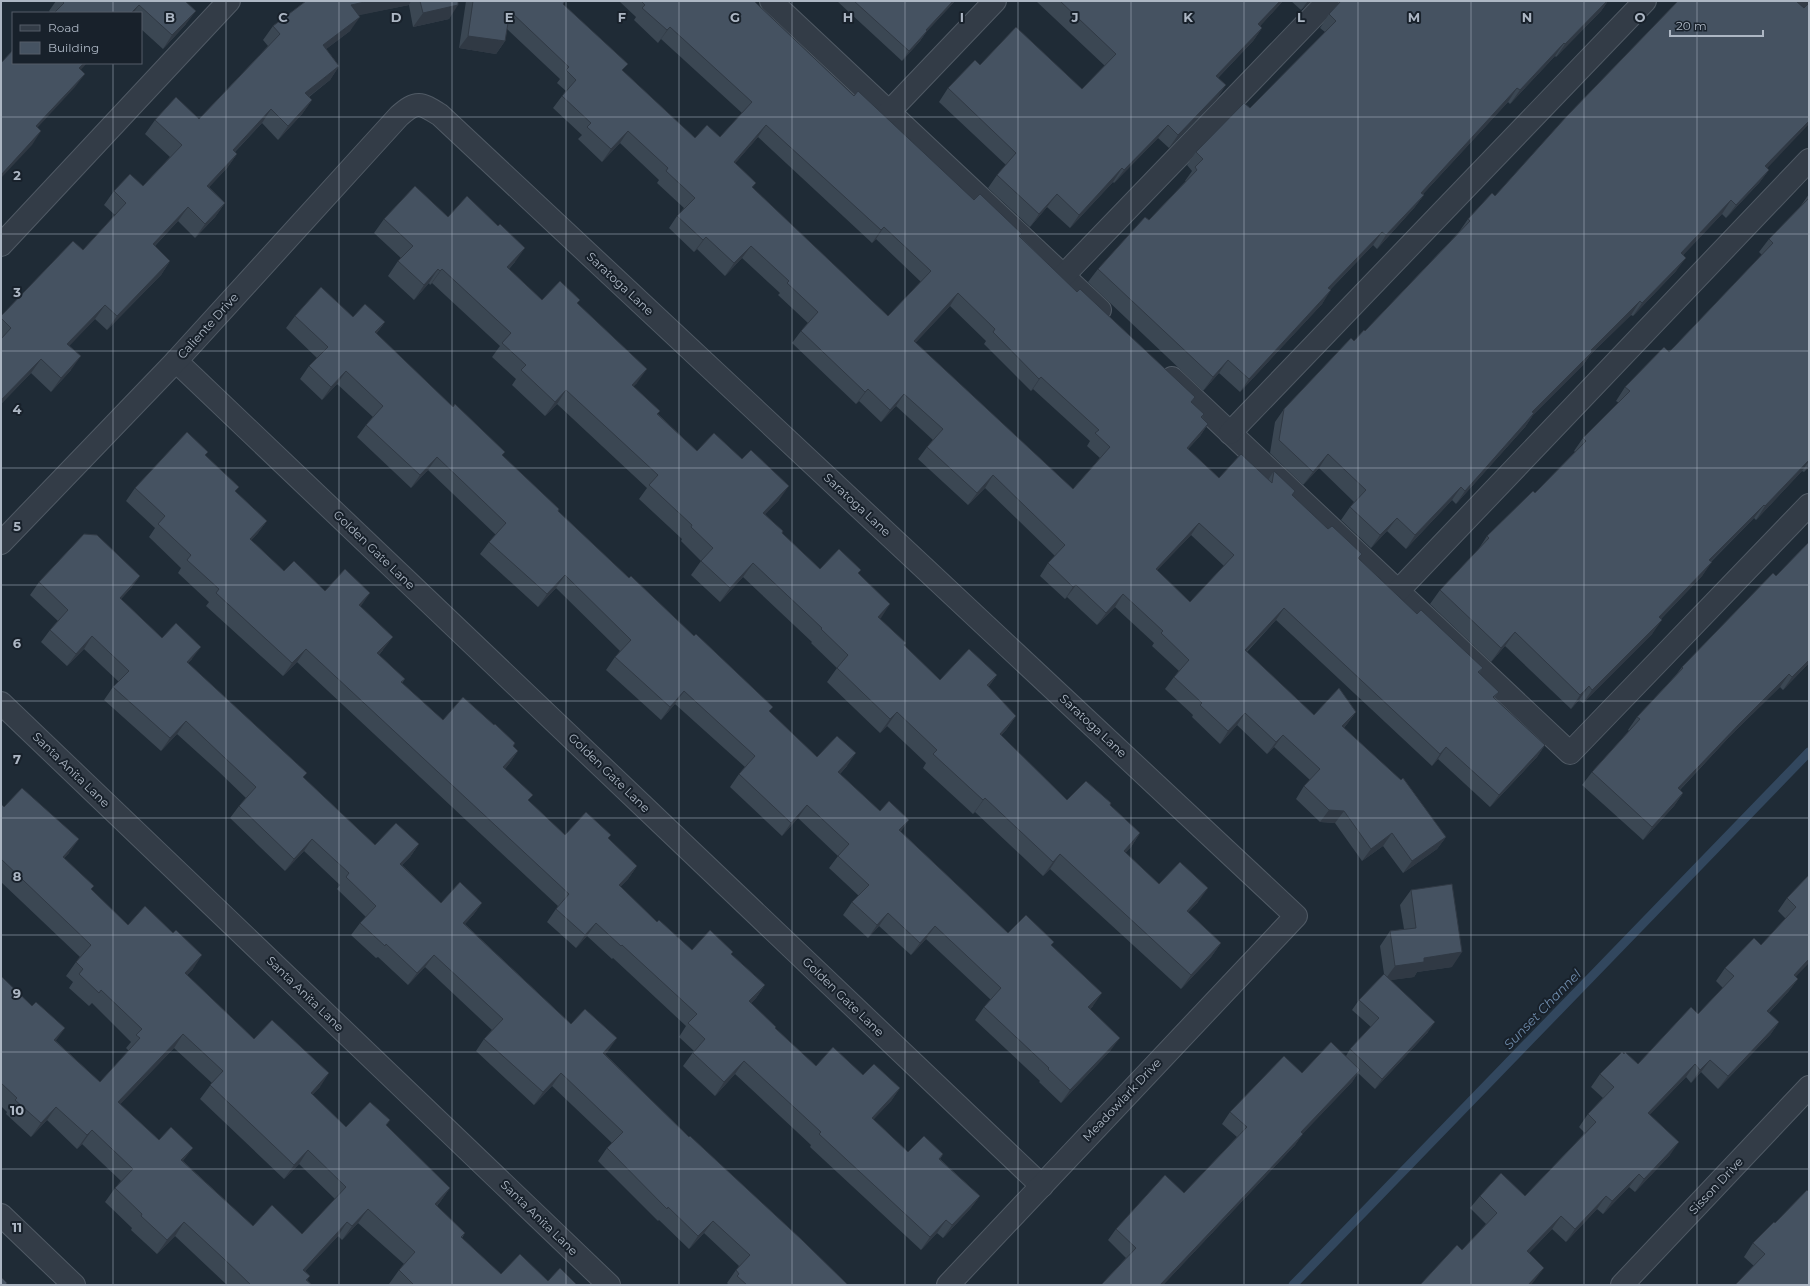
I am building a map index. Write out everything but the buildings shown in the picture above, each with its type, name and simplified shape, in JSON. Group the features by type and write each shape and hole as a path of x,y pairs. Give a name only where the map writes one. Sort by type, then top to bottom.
{"street":[{"path":"1,245 229,1"},
{"path":"771,1 1115,325"},
{"path":"889,112 995,1"},
{"path":"1063,276 1328,1"},
{"path":"1230,433 1645,1"},
{"path":"1802,1 1809,8"},
{"name":"Caliente Drive","path":"1,543 176,361 399,116 412,105"},
{"name":"Saratoga Lane","path":"412,105 423,106 440,115 1296,916"},
{"path":"1398,591 1809,160"},
{"name":"Golden Gate Lane","path":"176,361 1042,1186"},
{"path":"1156,363 1570,753 1809,505"},
{"name":"Santa Anita Lane","path":"1,703 609,1285"},
{"name":"Meadowlark Drive","path":"948,1285 1296,916"},
{"name":"Sisson Drive","path":"1622,1285 1809,1087"},
{"path":"1,1215 74,1285"}],"waterway":[{"name":"Sunset Channel","path":"1293,1285 1809,752"}]}
